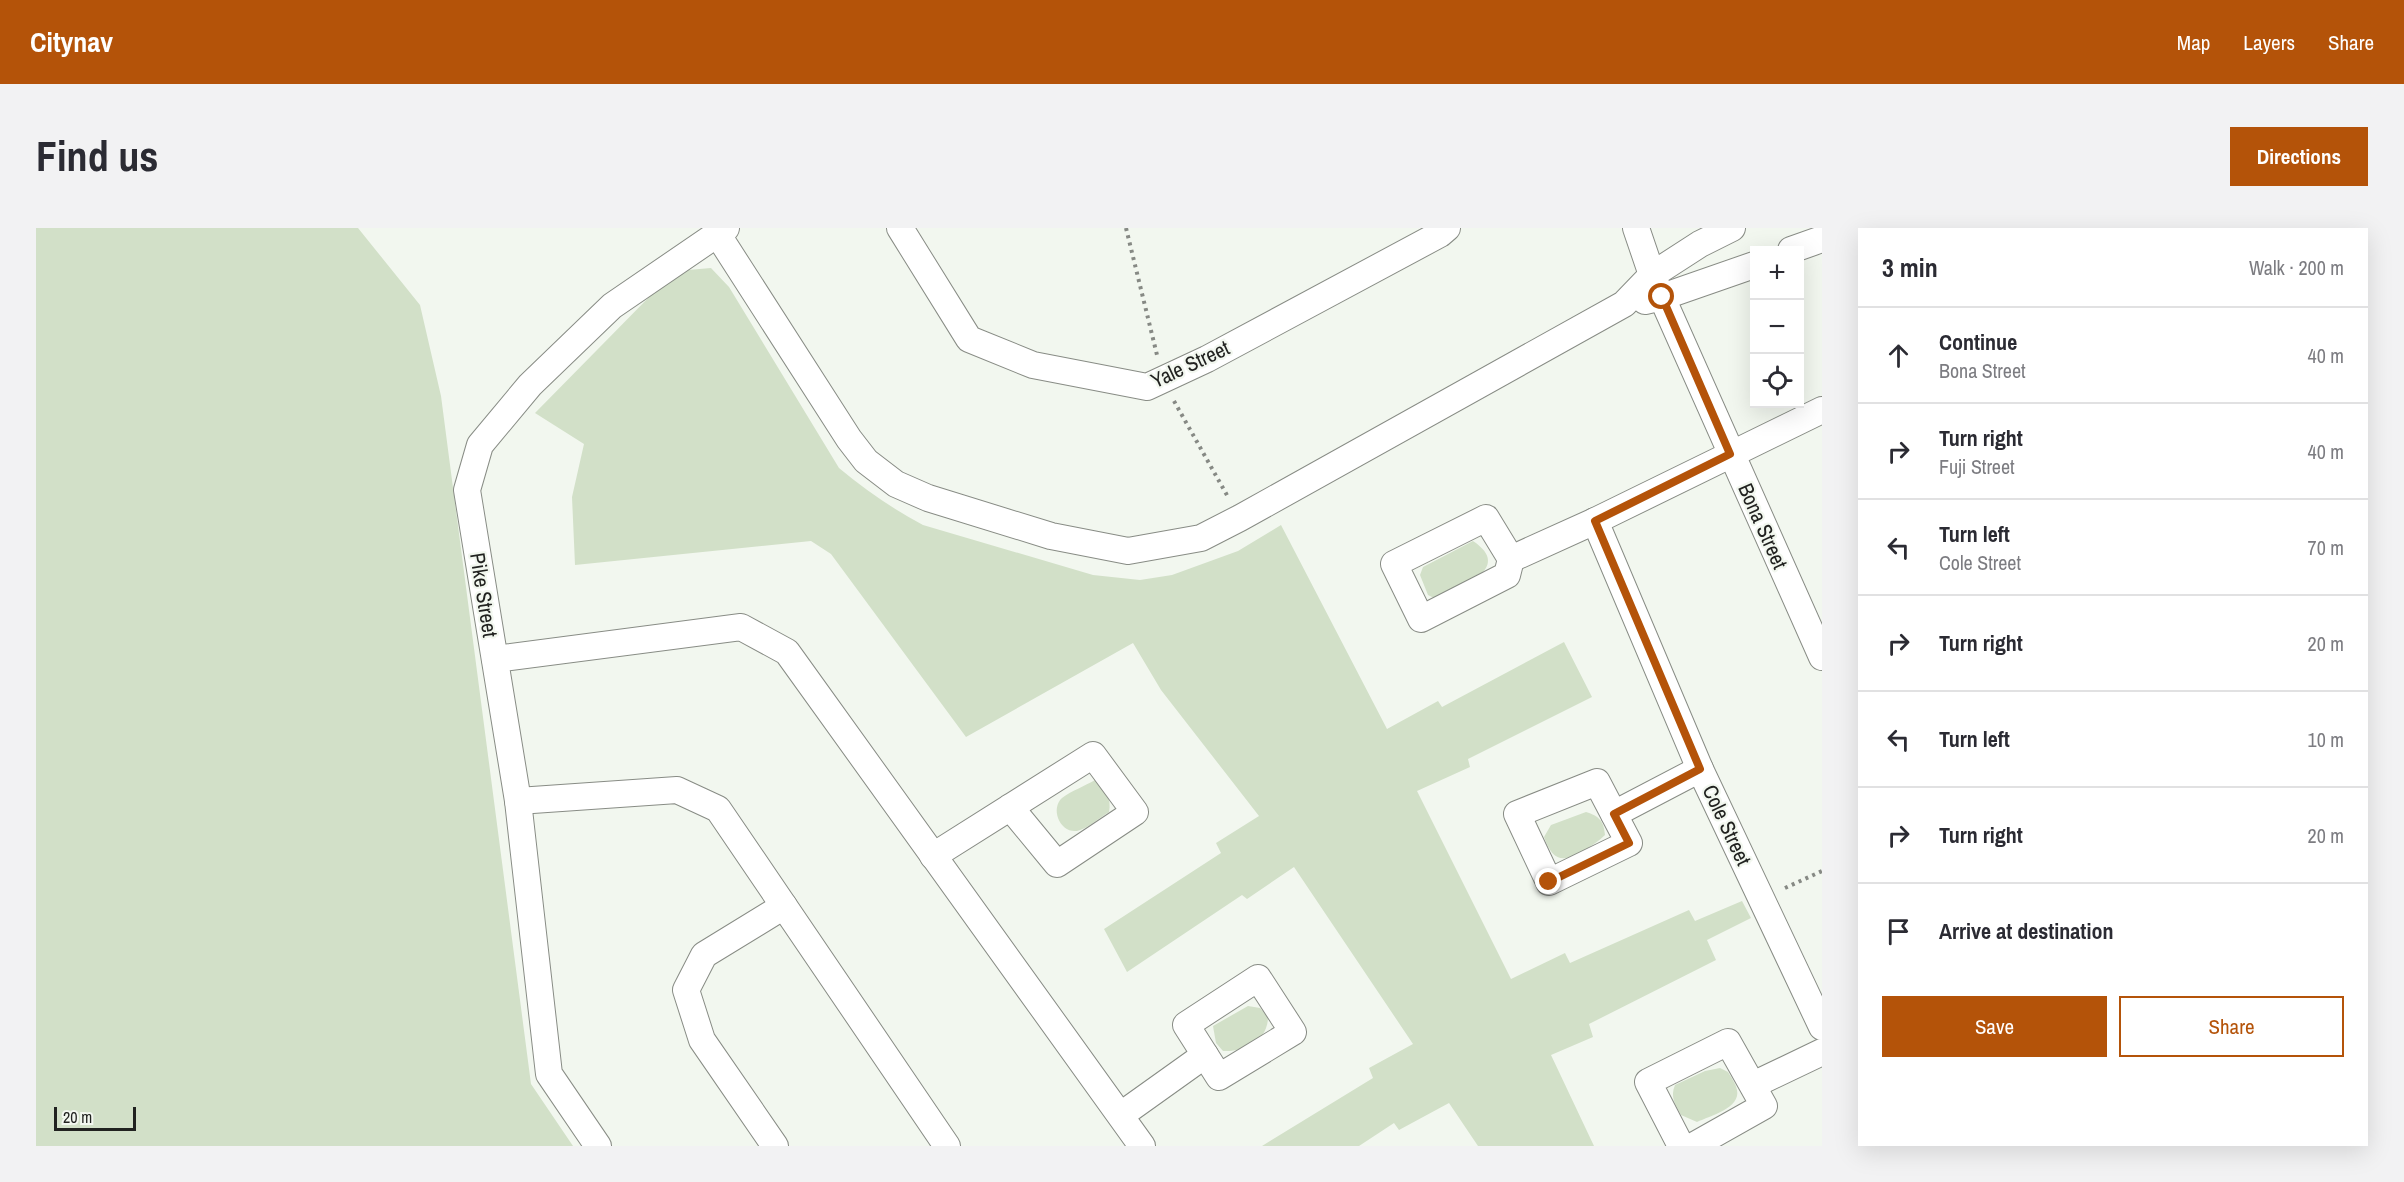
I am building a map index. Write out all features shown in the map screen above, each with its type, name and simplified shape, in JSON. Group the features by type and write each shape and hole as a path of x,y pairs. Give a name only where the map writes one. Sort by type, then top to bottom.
{"street":[{"name":"Yale Street","path":"900,228 969,339 1033,365 1148,387 1440,234 1447,228"},
{"name":"Bona Street","path":"1636,228 1657,286 1822,657"},
{"path":"717,230 849,440 866,461 896,484 928,498 1051,536 1128,551 1201,538 1240,518 1657,286 1700,244 1732,228"},
{"name":"Pike Street","path":"598,1146 549,1074 518,801 467,490 480,445 530,385 612,306 717,230"},
{"path":"1802,246 1822,239"},
{"path":"1657,286 1750,265"},
{"path":"1511,559 1595,521 1822,410"},
{"path":"1486,518 1511,559 1507,575 1421,619 1394,564 1486,518"},
{"name":"Cole Street","path":"1595,521 1700,769 1822,1027"},
{"path":"495,659 741,627 787,652 1142,1146"},
{"path":"933,856 1010,807 1093,755 1136,812 1057,864 1010,807"},
{"path":"1614,814 1700,769"},
{"path":"518,801 677,790 718,809 947,1146"},
{"path":"775,1146 702,1040 686,990 704,955 784,906"},
{"path":"1682,1146 1648,1082 1728,1042 1764,1106 1693,1146"},
{"path":"1753,1085 1822,1052"},
{"path":"1121,1114 1205,1055"}],"path":[{"path":"1126,228 1163,381 1240,518"},
{"path":"1761,899 1822,871"}],"green space":[{"path":"36,228 358,228 420,305 441,396 531,1084 573,1146 36,1146"},
{"path":"711,268 729,287 839,468 880,499 923,525 1093,575 1140,580 1172,575 1238,551 1281,525 1387,729 1438,701 1442,707 1564,642 1592,697 1468,759 1470,767 1417,791 1511,979 1565,953 1570,963 1689,910 1695,921 1742,901 1751,918 1707,940 1716,960 1589,1024 1593,1037 1551,1055 1594,1146 1478,1146 1449,1103 1399,1130 1394,1123 1359,1146 1262,1146 1373,1078 1369,1068 1413,1044 1294,867 1247,899 1242,895 1127,972 1104,929 1221,853 1216,843 1259,816 1161,690 1133,643 966,737 831,554 811,541 575,565 572,497 584,444 535,413 658,288 688,270"},
{"path":"1473,541 1484,551 1488,560 1486,569 1468,583 1436,599 1428,595 1420,575 1423,567"},
{"path":"1095,780 1107,794 1109,812 1081,830 1071,831 1059,819 1057,808 1059,803 1066,795"},
{"path":"1586,812 1600,820 1605,835 1571,857 1555,856 1544,837 1551,825"},
{"path":"1248,1006 1260,1008 1268,1017 1264,1032 1260,1038 1247,1047 1223,1051 1216,1043 1213,1026"},
{"path":"1720,1068 1728,1072 1736,1085 1737,1096 1734,1102 1723,1110 1697,1122 1681,1115 1673,1097 1675,1085 1705,1071"}],"route":[{"path":"1549,882 1629,843 1614,814 1700,769 1595,521 1730,454 1662,297"}]}
